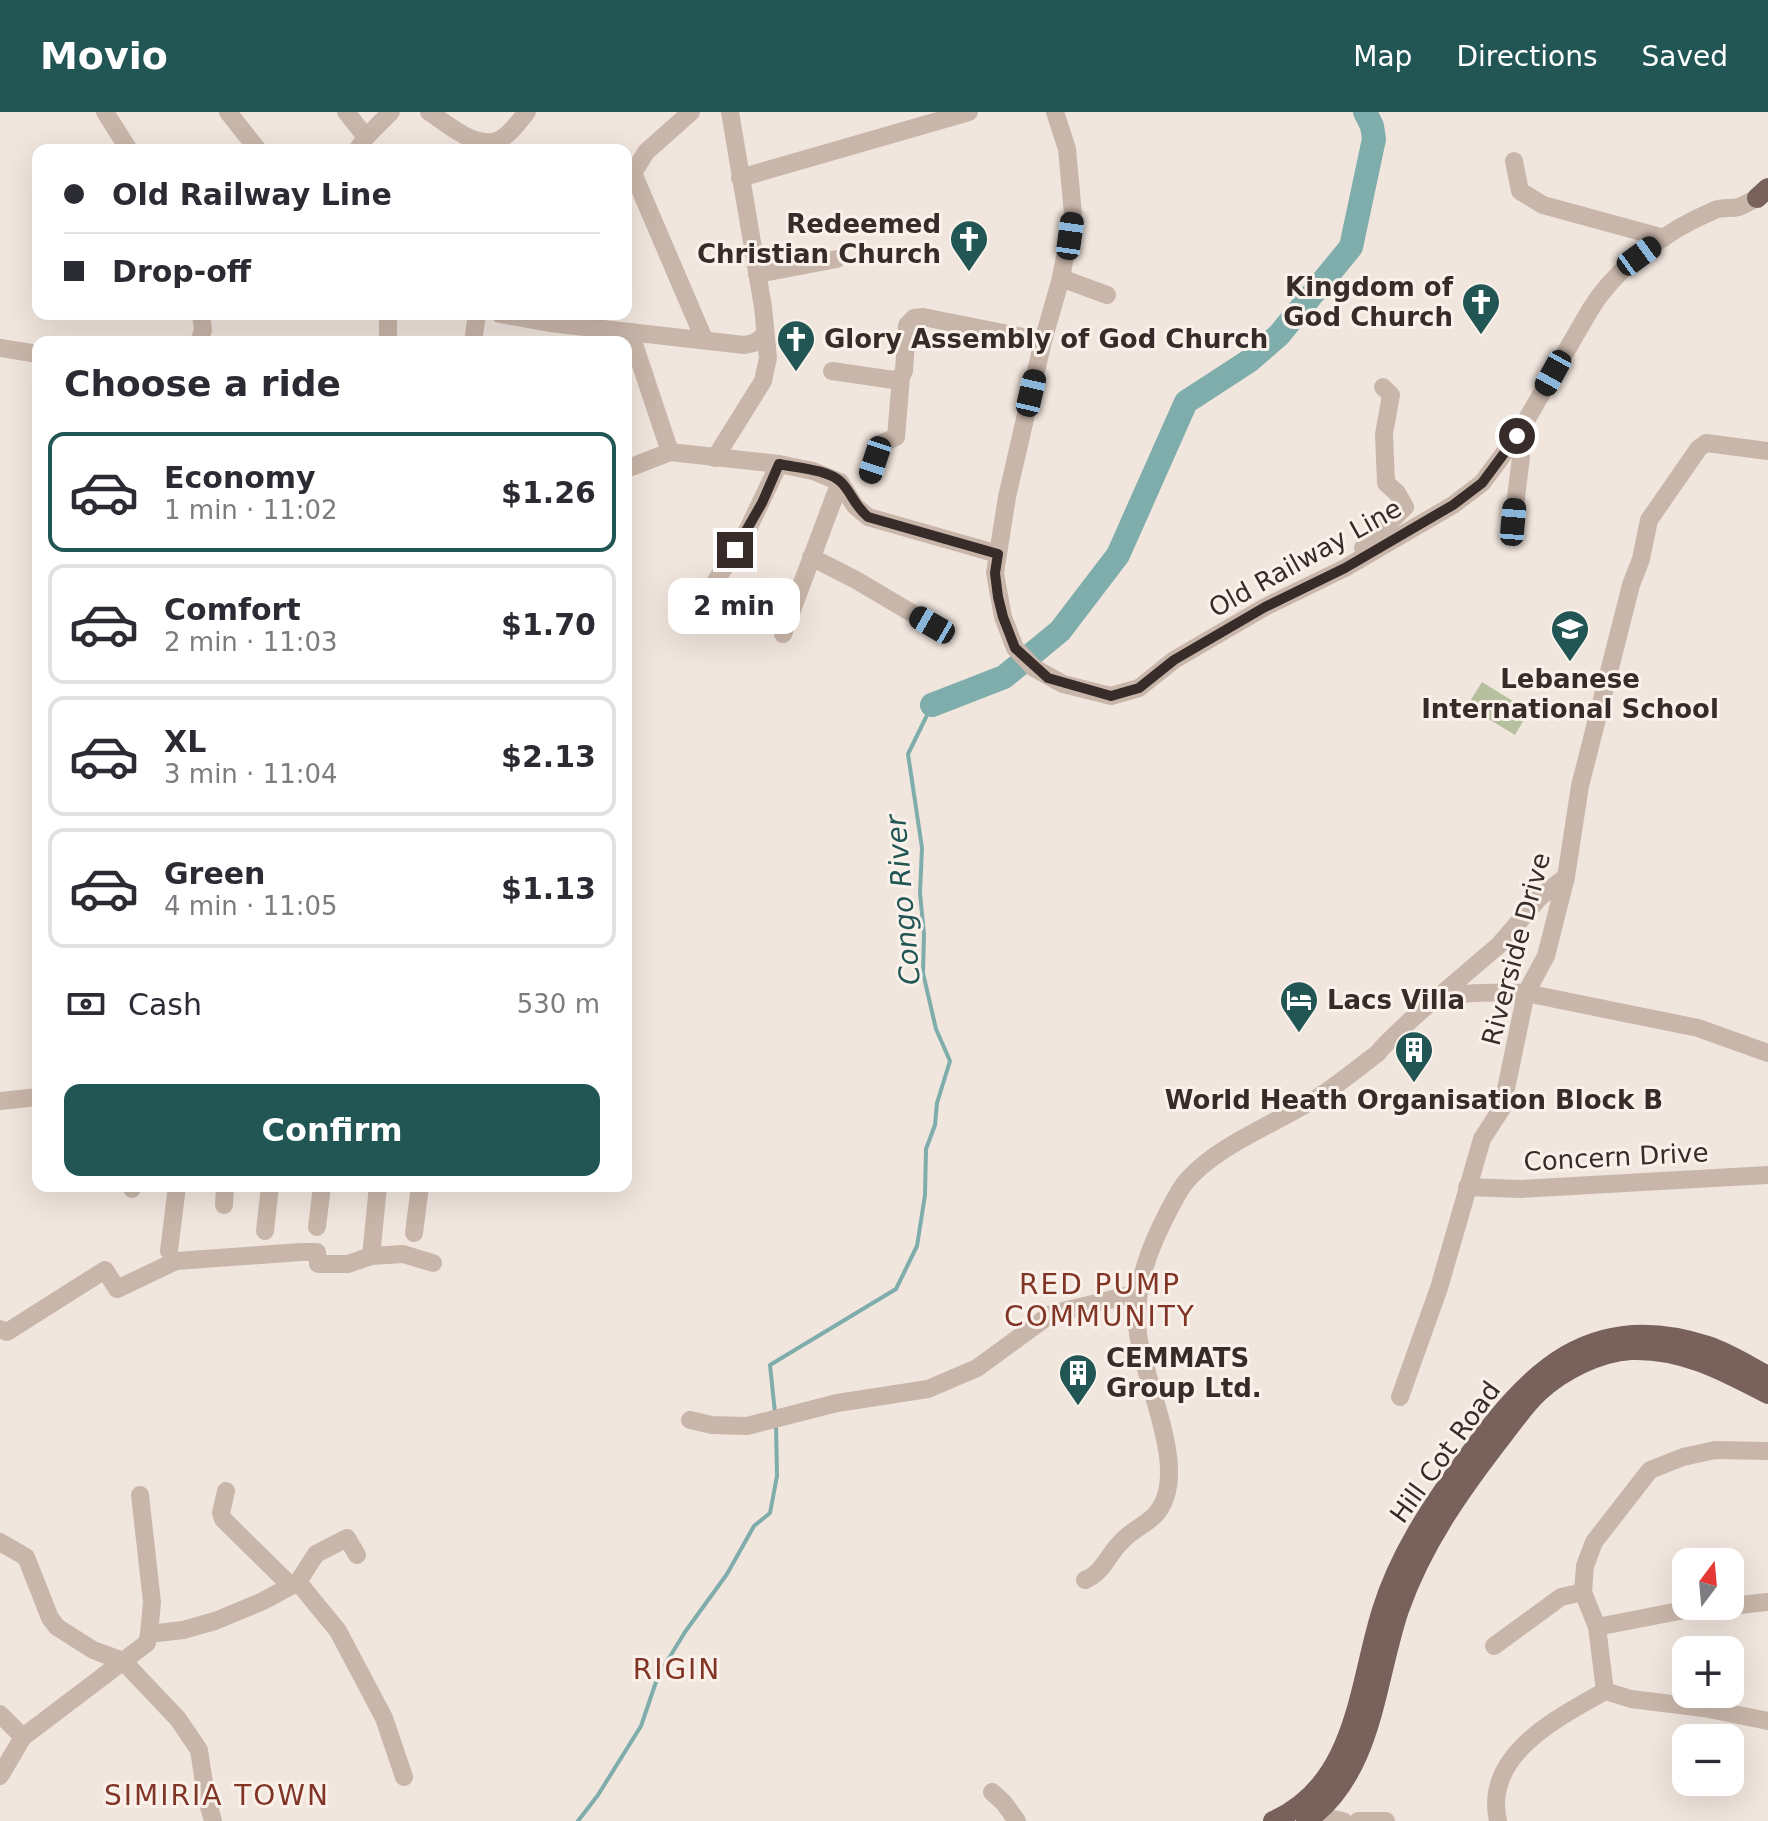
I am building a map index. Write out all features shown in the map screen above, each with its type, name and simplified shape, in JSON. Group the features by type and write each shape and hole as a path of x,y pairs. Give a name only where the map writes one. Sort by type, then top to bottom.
{"main road":[{"name":"Hill Cot Road","path":"1273,1821 1306,1801 1322,1786 1338,1762 1351,1729 1382,1609 1416,1533 1506,1404 1530,1381 1563,1356 1594,1342 1638,1334 1671,1336 1712,1347 1768,1376"},
{"name":"Hill Cot Road","path":"1310,1818 1327,1804 1349,1775 1398,1613 1424,1551 1440,1522 1487,1456 1538,1392 1570,1369 1629,1350 1667,1352 1702,1361 1768,1394"}],"street":[{"path":"105,112 125,144"},
{"path":"228,112 253,144"},
{"path":"346,112 361,144 391,112"},
{"path":"429,112 472,139 486,142 503,137 527,112"},
{"path":"691,112 646,152 633,173 704,339"},
{"path":"715,458 763,381 768,358 730,112"},
{"path":"740,178 969,112"},
{"name":"Old Railway Line","path":"1055,112 1067,149 1073,214 1061,278 1007,497 995,573 1003,617 1015,648 1048,678 1111,696 1139,688 1174,660 1265,607 1345,568 1453,505 1482,483 1517,436 1601,291 1664,238 1719,208 1737,208 1764,198"},
{"path":"1514,161 1520,191 1543,205 1664,238"},
{"path":"757,274 837,259"},
{"path":"1061,278 1107,295"},
{"path":"870,475 880,444 896,437 907,325 914,318 923,317 1043,341"},
{"path":"543,320 744,345 754,343 765,335"},
{"path":"630,332 631,336"},
{"path":"632,338 670,452"},
{"path":"0,348 32,353"},
{"path":"832,371 894,380 901,377"},
{"path":"1345,568 1351,558 1405,507 1397,493 1386,483 1384,434 1391,395 1383,387"},
{"path":"1513,522 1521,457 1517,436"},
{"name":"Riverside Drive","path":"1400,1397 1439,1288 1482,1139 1502,1108 1526,993 1546,956 1566,877 1580,786 1649,520 1699,448 1706,443 1768,451"},
{"path":"632,467 670,452 779,464 813,471 840,482 855,506 868,517 998,554"},
{"path":"709,592 748,529 779,464"},
{"path":"783,634 840,482"},
{"path":"811,557 932,625"},
{"path":"1085,1580 1095,1576 1121,1542 1157,1513 1167,1494 1166,1450 1136,1325 1138,1293 1159,1230 1180,1191 1199,1166 1320,1096 1378,1053 1385,1043 1499,945 1540,897 1566,877"},
{"path":"1437,998 1499,991 1526,993 1698,1028 1768,1053"},
{"path":"0,1101 32,1098"},
{"name":"Concern Drive","path":"1467,1187 1521,1189 1768,1175"},
{"path":"169,1251 176,1192"},
{"path":"265,1231 269,1192"},
{"path":"317,1227 321,1192"},
{"path":"365,1229 369,1192"},
{"path":"371,1256 377,1192"},
{"path":"414,1233 419,1192"},
{"path":"0,1329 7,1332 105,1270 117,1289 176,1261 317,1252 318,1264 348,1264 371,1256 403,1254 433,1263"},
{"path":"690,1420 712,1425 747,1426 837,1403 928,1389 977,1368 1051,1314 1138,1293"},
{"path":"1605,1691 1597,1627 1583,1592 1585,1566 1594,1542 1650,1470 1683,1457 1715,1450 1768,1451"},
{"path":"226,1491 221,1513 223,1519 294,1584 338,1631 384,1718 404,1777"},
{"path":"0,1776 23,1737 147,1643 152,1602 140,1495"},
{"path":"149,1634 183,1630 228,1617 294,1584 316,1554 347,1538 357,1555"},
{"path":"0,1542 26,1557 50,1618 57,1627 93,1650 123,1661 178,1719 199,1750 213,1821"},
{"path":"1494,1646 1561,1597 1583,1592"},
{"path":"1744,1604 1768,1602"},
{"path":"1597,1627 1672,1612"},
{"path":"1498,1821 1496,1804 1500,1781 1518,1748 1552,1721 1605,1691 1631,1699 1704,1708 1768,1721"},
{"path":"0,1714 23,1737"},
{"path":"992,1792 1017,1821"},
{"path":"1310,1818 1343,1821"},
{"path":"1358,1821 1386,1821"}],"green space":[{"path":"1482,682 1529,711 1515,735 1467,706"}],"waterway":[{"path":"932,705 1004,677 1060,631 1118,555 1186,402 1249,361 1279,335 1351,247 1374,139 1365,112"},
{"name":"Congo River","path":"775,1413 770,1365 896,1289 917,1246 925,1195 926,1149 950,1061 936,1029 923,973 922,848 908,754 932,705"},
{"name":"Congo River","path":"578,1821 641,1726 658,1676 685,1632 727,1574 754,1526 770,1513 777,1476 776,1426"}],"place":[{"name":"Redeemed Christian Church","path":"969,273"},
{"name":"Kingdom of God Church","path":"1481,336"},
{"name":"Glory Assembly of God Church","path":"796,373"},
{"name":"Lebanese International School","path":"1570,663"},
{"name":"Lacs Villa","path":"1299,1034"},
{"name":"World Heath Organisation Block B","path":"1414,1084"},
{"name":"CEMMATS Group Ltd.","path":"1078,1407"}],"district":[{"name":"RED PUMP COMMUNITY","path":"1100,1300"},
{"name":"RIGIN","path":"677,1669"},
{"name":"SIMIRIA TOWN","path":"217,1795"}],"route":[{"path":"735,550 762,503 779,464 831,477 840,482 855,506 868,517 888,520 998,554 995,573 998,597 1015,648 1048,678 1111,696 1139,688 1174,660 1265,607 1345,568 1453,505 1482,483 1517,436"}]}
